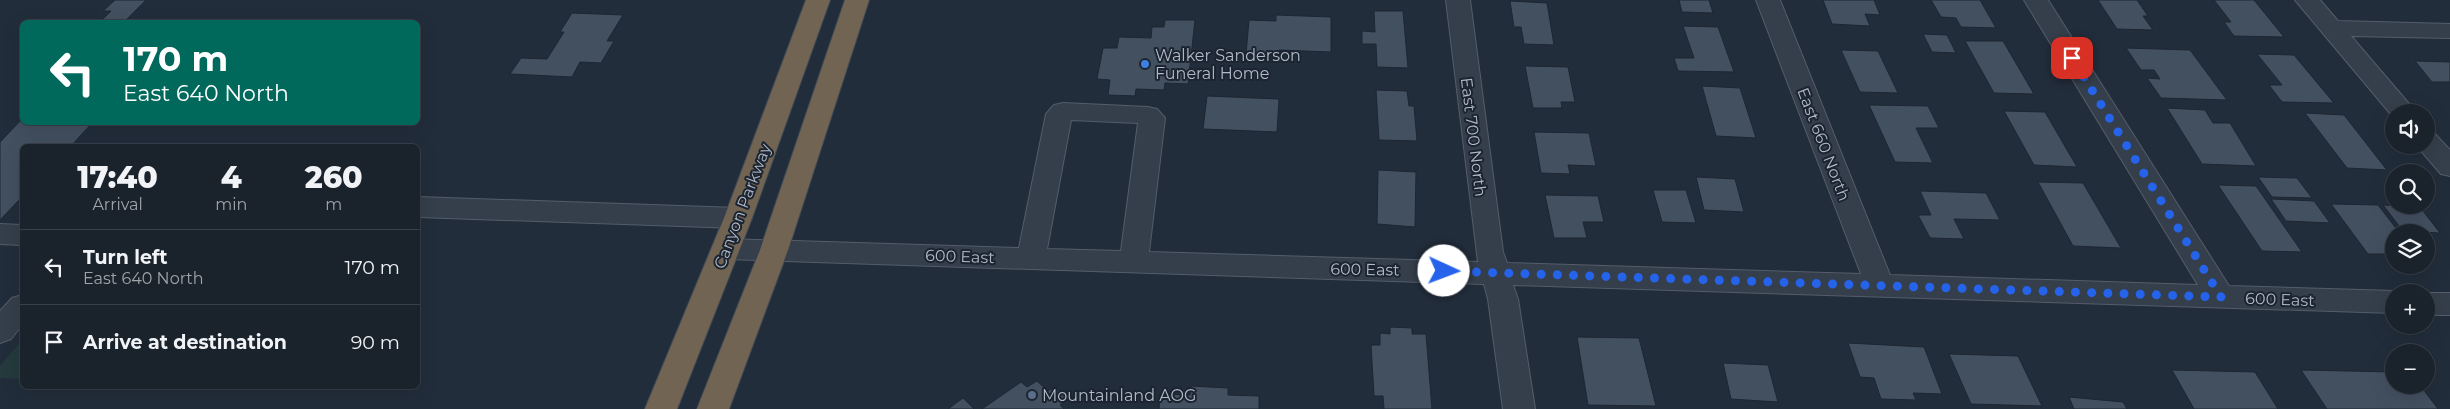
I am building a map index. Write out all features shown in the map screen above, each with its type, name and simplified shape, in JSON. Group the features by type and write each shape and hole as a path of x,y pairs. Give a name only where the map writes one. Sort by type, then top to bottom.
{"highway":[{"name":"Canyon Parkway","path":"660,409 738,218 818,0"},
{"path":"713,409 774,250 857,0"}],"street":[{"name":"East 700 North","path":"1458,0 1488,252 1503,300 1519,409"},
{"name":"East 660 North","path":"1768,0 1880,287"},
{"path":"2036,0 2221,297"},
{"path":"2306,0 2396,104"},
{"path":"2330,28 2450,31"},
{"path":"1031,258 1059,114 1063,111 1148,115 1152,118 1134,262"},
{"path":"2435,150 2450,167"},
{"path":"420,207 738,218"},
{"path":"0,234 20,235"},
{"name":"600 East","path":"726,249 2385,302"},
{"path":"2435,304 2450,304"},
{"path":"0,331 20,308"}],"green space":[{"path":"20,342 20,379 0,378 0,366"}],"building":[{"path":"115,0 146,0 126,20 102,20 111,11 103,11"},
{"path":"1679,0 1709,0 1713,13 1682,12"},
{"path":"1823,0 1874,0 1880,15 1865,14 1870,26 1832,24"},
{"path":"1931,0 1980,0 1996,28 1961,27 1956,18 1941,17"},
{"path":"2098,0 2137,0 2148,16 2143,16 2153,30 2117,29"},
{"path":"2214,0 2254,0 2284,37 2234,36 2224,22 2231,22"},
{"path":"1510,1 1547,3 1554,45 1524,44 1521,27 1514,27"},
{"path":"1374,11 1403,11 1408,68 1377,67 1376,44 1362,44 1362,31 1375,32"},
{"path":"572,13 623,15 607,41 614,41 601,63 580,62 572,77 510,74 521,58 547,59 564,32 560,32"},
{"path":"1276,15 1331,17 1331,52 1279,50 1279,55 1246,54 1249,20 1276,21"},
{"name":"Walker Sanderson Funeral Home","path":"1165,20 1195,20 1188,84 1165,83 1164,90 1136,89 1135,96 1108,95 1110,80 1097,79 1103,48 1117,48 1119,37 1151,38 1152,27 1164,27"},
{"path":"1683,26 1718,27 1734,72 1678,71 1674,58 1694,58"},
{"path":"1923,34 1947,35 1956,53 1932,52"},
{"path":"1965,41 2003,41 2034,94 1994,93"},
{"path":"2126,48 2190,50 2227,100 2161,98 2147,78 2160,79 2154,70 2141,70"},
{"path":"1841,50 1878,51 1898,93 1860,92"},
{"path":"2257,54 2294,55 2334,103 2282,102 2269,85 2282,85"},
{"path":"2415,61 2450,62 2450,82 2432,82"},
{"path":"1525,66 1568,67 1575,102 1561,102 1562,108 1533,108"},
{"path":"1702,86 1740,88 1756,138 1716,136"},
{"path":"1376,90 1407,91 1409,106 1414,106 1417,141 1379,140"},
{"path":"1207,96 1279,99 1277,132 1203,129"},
{"path":"1869,105 1928,106 1939,128 1916,128 1933,163 1895,162"},
{"path":"2167,108 2205,110 2213,123 2230,123 2256,166 2202,164"},
{"path":"2004,111 2045,112 2077,167 2034,165"},
{"path":"2305,113 2344,115 2385,170 2347,168"},
{"path":"20,121 20,125 90,125 73,144 20,144 20,199 0,220 0,142"},
{"path":"1534,132 1589,133 1596,166 1568,165 1570,174 1541,173"},
{"path":"1378,170 1416,172 1415,227 1377,224"},
{"path":"1696,177 1735,179 1744,212 1704,210"},
{"path":"2258,177 2297,178 2312,198 2272,197"},
{"path":"2038,182 2083,183 2121,248 2073,246"},
{"path":"2218,185 2256,186 2302,252 2262,251"},
{"path":"1653,190 1686,190 1696,223 1662,222"},
{"path":"1920,191 1986,193 2000,220 1954,219 1964,239 1930,238 1918,215 1931,215"},
{"path":"1545,195 1598,196 1604,222 1583,222 1587,238 1554,238"},
{"path":"2271,199 2314,201 2330,223 2286,221"},
{"path":"2331,204 2378,205 2393,224 2385,224 2385,254 2368,254"},
{"path":"2390,214 2425,214 2433,224 2398,224"},
{"path":"1390,327 1412,328 1412,334 1426,334 1432,409 1384,409 1383,396 1374,396 1371,345 1380,345 1380,333 1390,334"},
{"path":"1577,337 1639,338 1656,406 1588,405"},
{"path":"1848,343 1924,347 1942,394 1913,393 1916,400 1881,399 1874,378 1860,377"},
{"path":"1949,354 2018,356 2042,406 1971,404"},
{"path":"1723,363 1768,365 1778,402 1731,399"},
{"path":"2172,370 2255,372 2278,409 2194,409"},
{"path":"2301,370 2385,372 2385,394 2427,394 2438,409 2327,409"},
{"name":"Mountainland AOG","path":"1037,381 1048,391 1055,387 1068,399 1060,405 1064,409 982,409 1021,382 1027,387"},
{"path":"1191,386 1228,388 1228,395 1259,396 1259,409 1159,409 1160,394 1190,395"},
{"path":"2069,397 2123,402 2127,409 2074,409"},
{"path":"963,398 974,409 948,409"}],"place":[{"name":"Walker Sanderson Funeral Home","path":"1145,64"},
{"name":"Mountainland AOG","path":"1032,395"}],"route":[{"path":"1444,271 2221,297 2072,58"}]}
